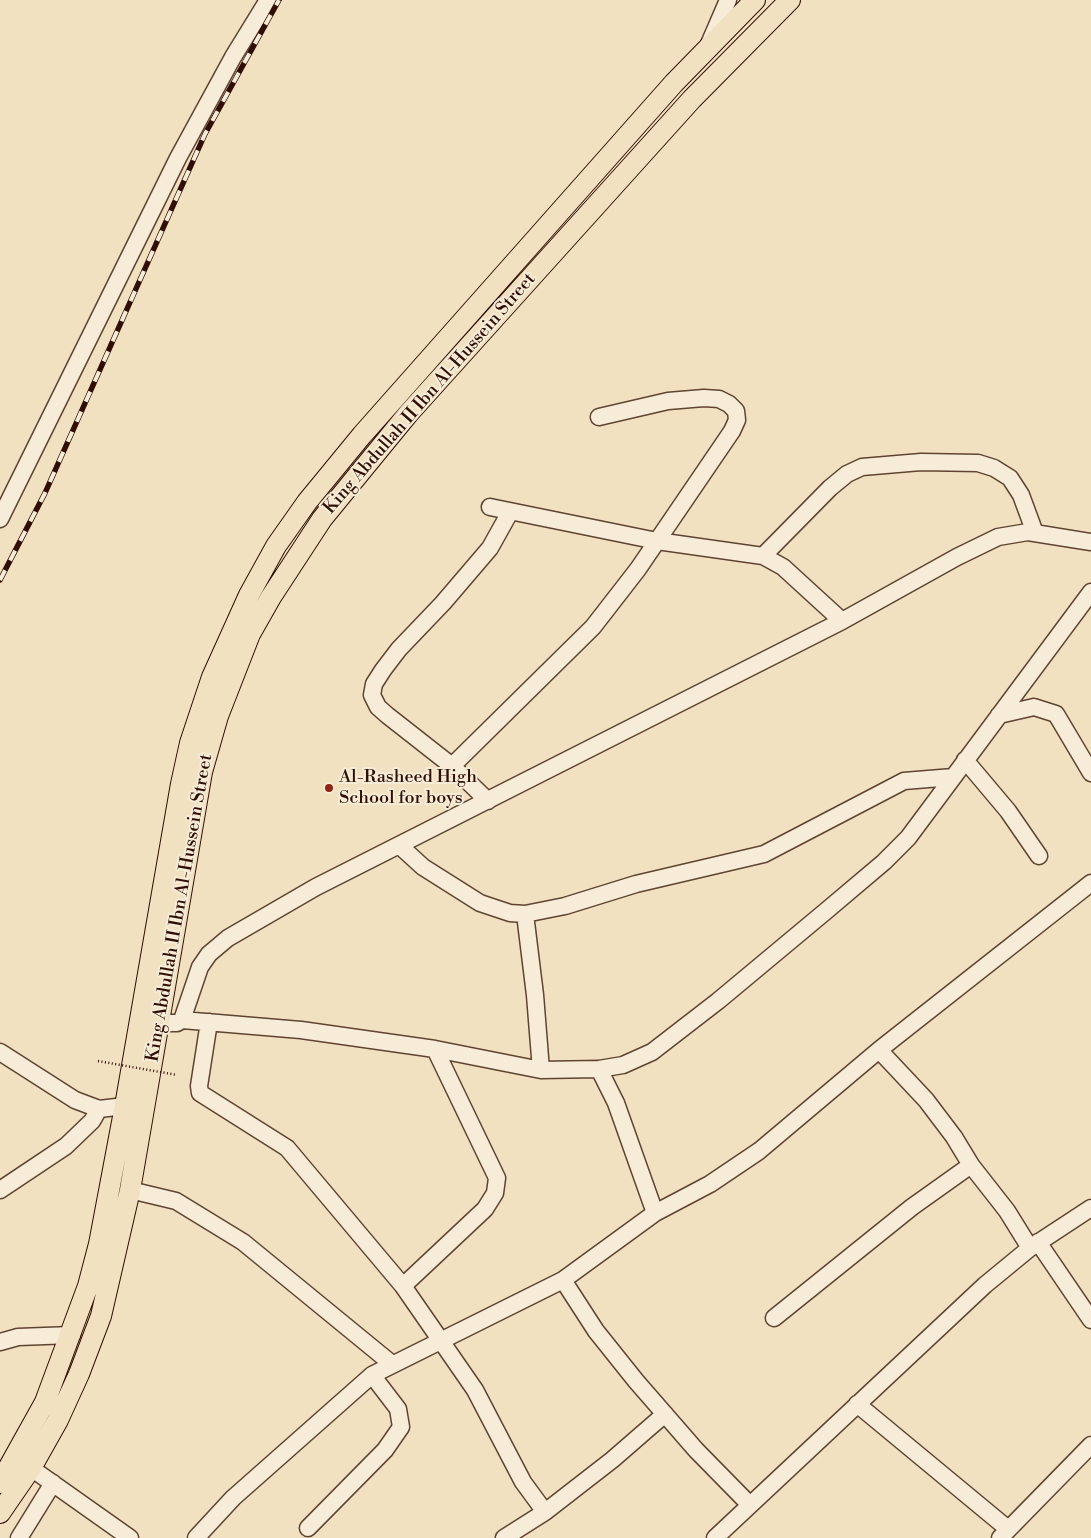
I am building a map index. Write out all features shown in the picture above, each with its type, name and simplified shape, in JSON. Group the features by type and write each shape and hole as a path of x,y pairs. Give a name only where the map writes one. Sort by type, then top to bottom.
{"main road":[{"name":"King Abdullah II Ibn Al-Hussein Street","path":"0,1483 45,1402 72,1335 88,1286 99,1244 125,1106 180,784 190,744 216,668 248,595 276,546 307,502 392,400 674,83 755,0"},
{"name":"King Abdullah II Ibn Al-Hussein Street","path":"0,1513 31,1468 58,1420 92,1339 111,1276 130,1190 202,772 218,716 250,634 297,555 322,519 408,414 692,99 790,0"},
{"path":"674,83 692,99"},
{"path":"392,400 408,414"}],"street":[{"path":"0,519 178,158 233,57 268,0"},
{"path":"707,50 728,0"},
{"path":"452,766 593,627 618,597 732,431 737,420 736,411 719,399 704,398 668,401 599,417"},
{"path":"763,556 830,488 847,474 862,467 921,462 978,464 994,468 1010,478 1021,494 1035,533"},
{"path":"490,507 657,541 763,556 783,567 842,621"},
{"path":"488,801 452,766 378,706 372,695 374,684 399,649 443,603 490,548 510,512"},
{"path":"182,1020 200,967 216,947 316,887 842,621 998,537 1035,533 1091,542"},
{"path":"160,1023 177,1023 182,1020 301,1030 435,1048 541,1070 599,1069 623,1065 652,1052 718,1001 884,862 927,816 965,760 1091,592"},
{"path":"999,715 1034,707 1056,714 1091,773"},
{"path":"965,760 1008,811 1039,856"},
{"path":"400,846 423,867 480,903 510,913 525,914 565,906 636,884 764,854 904,781 953,777"},
{"path":"196,1538 234,1498 372,1375 392,1364 441,1343 564,1280 655,1213 710,1184 759,1151 879,1050 1091,883"},
{"path":"525,914 535,995 541,1070"},
{"path":"209,1022 199,1086 200,1093 287,1148 403,1286 475,1390 523,1482 545,1512"},
{"path":"403,1286 485,1209 495,1193 497,1178 435,1048"},
{"path":"879,1050 926,1100 954,1137 971,1165 1091,1320"},
{"path":"0,1052 75,1100 99,1109 125,1106"},
{"path":"599,1069 616,1103 655,1213"},
{"path":"0,1190 66,1146 92,1121 99,1109"},
{"path":"774,1318 912,1208 971,1165"},
{"path":"130,1190 176,1201 243,1242 392,1364"},
{"path":"715,1538 733,1532 750,1505 985,1285 1034,1245 1091,1208"},
{"path":"564,1280 596,1330 665,1414 750,1505"},
{"path":"0,1342 18,1337 72,1335"},
{"path":"308,1528 385,1450 402,1427 398,1410 372,1375"},
{"path":"857,1404 1004,1534 1091,1444"},
{"path":"504,1538 545,1512 612,1460 665,1414"},
{"path":"31,1468 130,1538"},
{"path":"19,1538 53,1483"}],"path":[{"path":"98,1062 177,1075"}],"railway":[{"path":"0,580 45,493 205,134 279,0"}],"place":[{"name":"Al-Rasheed High School for boys","path":"329,788"}]}
